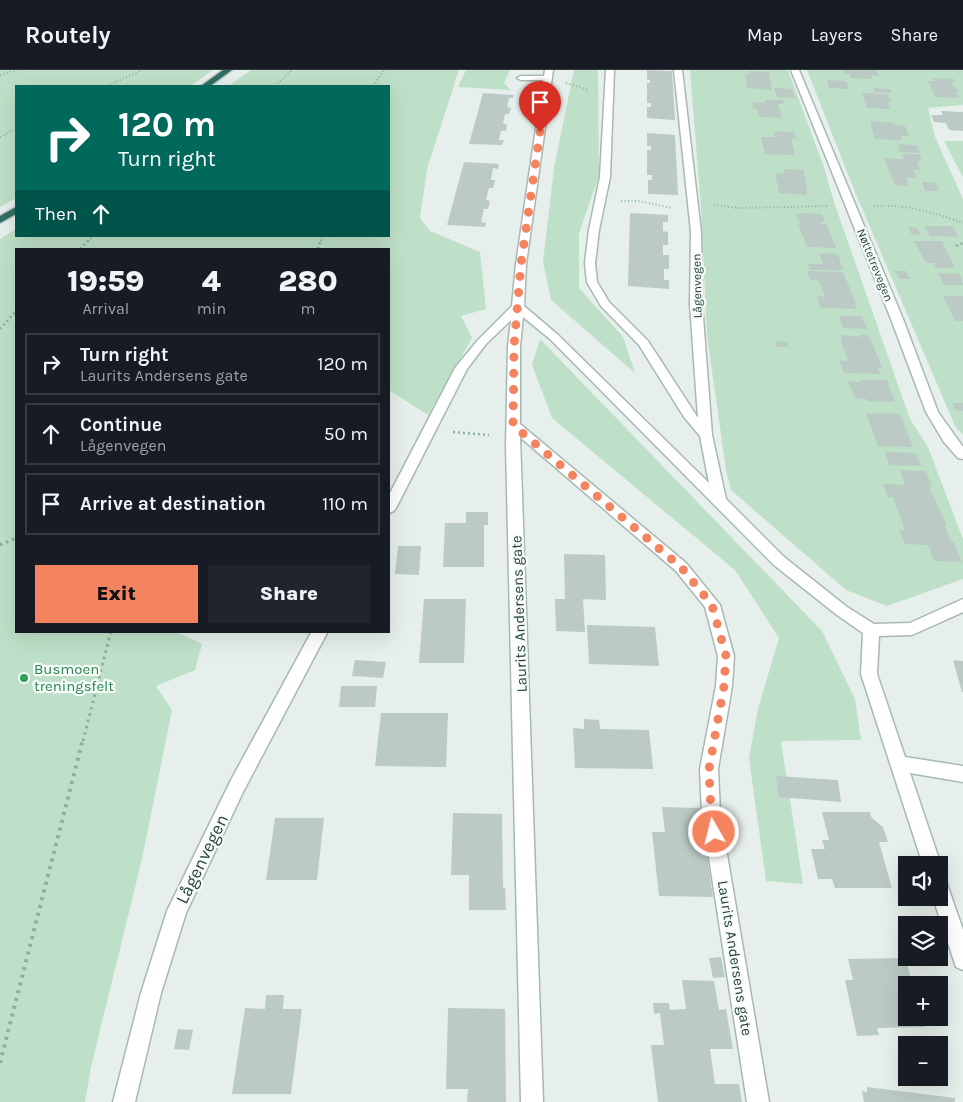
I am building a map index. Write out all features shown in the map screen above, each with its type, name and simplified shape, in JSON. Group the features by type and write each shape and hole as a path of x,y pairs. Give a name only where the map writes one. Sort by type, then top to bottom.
{"highway":[{"path":"206,85 228,70"},
{"path":"0,220 15,211"}],"street":[{"path":"610,70 605,177 590,263 592,282 605,304 644,343 688,414 706,435"},
{"name":"Lågenvegen","path":"678,70 696,232 696,304 706,435 719,501"},
{"name":"Nøttetrevegen","path":"796,70 897,319 932,412 949,439 963,455"},
{"path":"390,506 461,368 482,342 518,307 521,264 549,74 521,78"},
{"path":"518,307 554,337 779,561 842,611 871,630 912,628 963,605"},
{"name":"Laurits Andersens gate","path":"518,307 514,346 513,432 532,1102"},
{"name":"Laurits Andersens gate","path":"513,432 681,567 712,605 726,656 724,686 709,769 711,813 758,1102"},
{"path":"871,630 869,674 929,856"},
{"name":"Lågenvegen","path":"124,1102 151,993 177,911 237,786 319,633"},
{"path":"898,764 963,774"},
{"path":"945,906 963,960"}],"path":[{"path":"0,75 17,70"},
{"path":"109,85 142,70"},
{"path":"276,85 292,70"},
{"path":"375,85 384,70"},
{"path":"549,74 609,95"},
{"path":"0,137 15,130"},
{"path":"600,202 639,201 679,210"},
{"path":"81,248 92,237"},
{"path":"956,246 963,243"},
{"path":"0,329 15,312"},
{"path":"431,427 465,434 513,432"},
{"path":"0,545 15,538"},
{"path":"0,1063 110,633"}],"green space":[{"path":"0,70 213,70 191,85 15,85 15,199 0,207"},
{"path":"251,70 459,70 427,169 420,218 430,231 480,252 486,309 461,316 472,338 428,415 390,391 390,248 15,248 15,633 178,633 202,644 195,670 156,686 172,710 142,859 91,1067 85,1102 0,1102 0,239 15,230 15,237 390,237 390,85 230,85"},
{"path":"466,70 510,70 504,83 511,90 458,87"},
{"path":"574,70 598,70 599,176 579,233 579,288 623,337 635,373 551,300 543,262 554,168"},
{"path":"690,70 788,70 824,167 834,202 910,419 928,447 963,539 963,579 887,606 846,590 731,490 726,470 707,336 701,208"},
{"path":"807,70 963,70 963,105 928,108 935,137 963,199 963,435 955,426 855,192"},
{"path":"944,141 963,141 963,177 960,172"},
{"path":"540,339 822,631 855,699 861,740 781,741 803,884 766,881 749,758 758,709 779,638 735,570 552,418 532,365"}],"building":[{"path":"647,70 672,71 675,120 647,118 647,107 651,107 651,103 647,103 647,83 650,83 650,80 647,80"},
{"path":"843,70 877,70 879,76 871,75 872,79 851,78 850,74 844,74"},
{"path":"748,71 769,72 772,90 747,88 745,74 749,74"},
{"path":"933,79 954,79 956,83 951,83 959,92 956,92 959,98 935,97 928,81 934,81"},
{"path":"827,80 846,81 849,89 829,88"},
{"path":"774,88 792,89 795,98 777,97"},
{"path":"873,88 890,89 892,93 875,92"},
{"path":"483,93 514,95 513,98 509,98 507,107 511,108 509,114 505,114 503,124 507,124 506,131 501,131 499,140 504,140 502,145 469,144"},
{"path":"862,93 888,94 891,102 888,102 890,109 867,108"},
{"path":"765,100 783,100 784,104 778,104 782,118 759,117 757,109 753,109 752,102 766,103"},
{"path":"941,111 963,112 963,131 949,130 946,123 934,122 931,115 943,115"},
{"path":"870,121 905,126 909,136 901,136 902,140 875,139"},
{"path":"774,131 794,132 796,139 791,139 795,155 765,154 761,137 775,137"},
{"path":"647,133 675,135 678,195 648,194 648,180 652,180 652,175 647,175 647,150 651,150 651,146 647,146"},
{"path":"898,144 917,145 920,153 900,152"},
{"path":"902,154 919,154 922,161 917,161 920,170 913,169 917,178 906,178 909,186 895,185 884,158 904,159"},
{"path":"464,162 499,164 498,169 493,168 491,180 495,180 493,188 489,188 486,200 490,201 488,209 484,209 481,222 486,223 485,227 447,225"},
{"path":"783,169 804,170 807,195 779,193 775,173 784,174"},
{"path":"922,182 936,183 939,191 925,191"},
{"path":"630,213 668,215 668,222 663,222 663,231 668,232 668,245 663,245 663,255 669,255 669,269 664,269 664,280 669,280 669,289 628,286"},
{"path":"796,214 822,214 825,222 820,222 821,224 826,224 836,248 807,247 798,223 803,223 799,221"},
{"path":"925,226 952,226 958,237 930,236"},
{"path":"908,227 917,228 921,235 911,234"},
{"path":"914,241 942,241 955,268 936,268 934,263 926,263"},
{"path":"819,253 838,254 843,270 810,270 808,264 823,264"},
{"path":"807,271 843,272 857,309 820,308 817,296 825,297 819,281 810,280"},
{"path":"895,271 906,271 910,279 899,279"},
{"path":"938,273 960,274 963,285 944,285"},
{"path":"943,296 963,296 963,321 955,321"},
{"path":"839,316 862,316 867,329 843,328"},
{"path":"860,334 867,335 871,340 882,368 878,368 880,374 844,373 839,360 848,361 840,339 842,339 841,335 861,337"},
{"path":"787,341 789,347 777,347 775,342"},
{"path":"859,380 887,380 895,402 867,401 866,399 855,398 848,381 860,382"},
{"path":"952,403 963,403 963,411 956,411"},
{"path":"866,413 900,414 913,447 878,446"},
{"path":"885,452 916,453 921,466 889,465"},
{"path":"900,470 926,471 932,487 929,487 947,526 945,526 951,542 954,542 962,562 934,561 928,545 905,544 899,530 905,530 893,497 888,497 883,484 905,485"},
{"path":"466,512 488,512 488,525 484,525 484,567 443,567 445,523 466,523"},
{"path":"398,546 421,546 419,575 395,574"},
{"path":"564,554 605,555 606,600 583,599 585,632 556,631 555,599 565,599"},
{"path":"424,599 466,599 464,663 419,663"},
{"path":"587,625 655,627 659,666 589,664"},
{"path":"355,660 386,662 383,678 352,676"},
{"path":"953,660 963,661 963,692 962,692"},
{"path":"341,686 377,686 375,707 339,707"},
{"path":"381,713 448,713 446,767 375,766"},
{"path":"584,719 599,720 600,729 649,730 653,769 575,768 573,728 584,729"},
{"path":"776,776 838,780 841,802 779,797"},
{"path":"662,807 700,808 713,897 659,896 652,832 665,832"},
{"path":"822,812 870,812 871,817 883,827 888,842 879,842 892,888 835,888 832,879 818,879 811,849 825,849 822,840 829,840"},
{"path":"453,813 502,814 503,888 505,888 506,910 469,910 469,875 451,875"},
{"path":"275,818 324,818 317,880 266,880"},
{"path":"721,957 725,977 713,978 709,958"},
{"path":"898,958 898,966 907,966 910,976 898,976 898,1026 925,1027 877,1028 879,1035 857,1036 845,980 853,980 848,959"},
{"path":"682,980 714,981 719,1010 726,1009 733,1049 710,1049 715,1084 739,1084 742,1102 658,1102 651,1045 664,1045 660,1013 654,1014 653,1003 669,1003 670,1010 686,1009"},
{"path":"266,995 284,995 283,1009 302,1009 291,1094 232,1094 245,1008 265,1009"},
{"path":"448,1008 505,1009 506,1102 467,1102 468,1089 446,1089"},
{"path":"178,1029 193,1030 189,1050 174,1049"},
{"path":"867,1087 955,1098 955,1102 864,1102 862,1091 867,1092"}],"place":[{"name":"Busmoen treningsfelt","path":"24,678"}],"route":[{"path":"540,132 521,264 514,346 513,425 681,567 712,605 726,656 724,686 709,769 714,832"}]}
